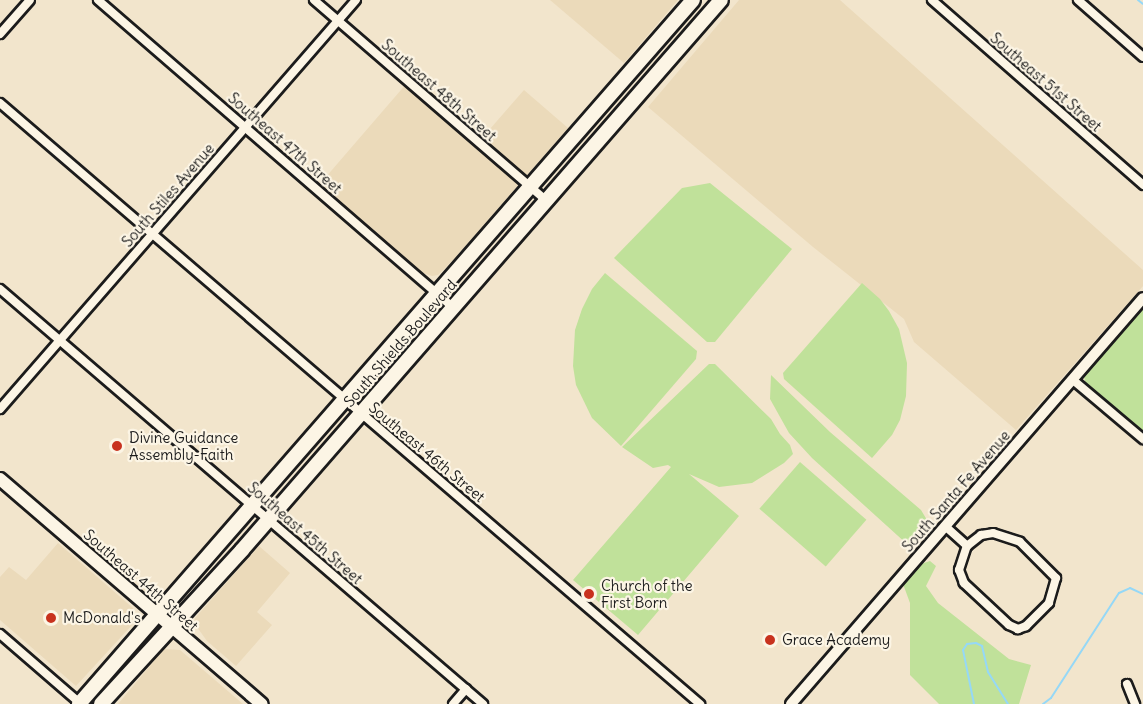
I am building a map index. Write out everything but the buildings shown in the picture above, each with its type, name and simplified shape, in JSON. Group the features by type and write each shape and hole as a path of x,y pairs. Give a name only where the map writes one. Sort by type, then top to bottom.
{"main road":[{"name":"South Shields Boulevard","path":"80,704 693,0"},
{"name":"South Shields Boulevard","path":"101,704 268,519 721,0"},
{"name":"Southeast 44th Street","path":"0,479 262,704"}],"street":[{"path":"0,34 30,0"},
{"name":"Southeast 47th Street","path":"98,0 453,307"},
{"name":"Southeast 48th Street","path":"314,0 546,200"},
{"name":"South Stiles Avenue","path":"0,409 356,0"},
{"name":"Southeast 51st Street","path":"932,0 1143,184"},
{"path":"1078,0 1143,57"},
{"name":"Southeast 46th Street","path":"0,103 700,704"},
{"name":"Southeast 45th Street","path":"0,289 483,704"},
{"name":"South Santa Fe Avenue","path":"791,704 1143,298"},
{"path":"1073,380 1143,440"},
{"path":"945,526 967,546"},
{"path":"993,533 1020,542 1056,579 1049,603 1039,614 1018,629 988,607 964,583 958,570 967,546 981,535 993,533"},
{"path":"0,634 80,704"},
{"path":"1127,684 1135,704"},
{"path":"453,704 466,689"}],"shaded area":[{"path":"550,0 678,0 624,63"},
{"path":"739,0 840,0 1143,270 1143,286 1016,430 914,342 904,319 813,247 648,107"},
{"path":"413,76 483,137 524,90 568,128 452,261 438,275 432,276 423,273 319,185"},
{"path":"58,543 133,608 132,625 76,686 0,620 0,577 9,567 26,580"},
{"path":"259,546 290,573 257,612 272,625 236,666 207,641 194,623 195,618"},
{"path":"164,649 180,650 243,704 118,704"}],"green space":[{"path":"710,183 792,249 715,342 707,342 614,258 682,188"},
{"path":"605,273 697,351 696,359 621,446 592,418 576,385 573,366 575,330 582,309 592,289"},
{"path":"862,283 880,299 889,311 899,329 907,363 906,396 900,420 892,435 872,458 784,379 783,373"},
{"path":"1143,308 1143,434 1086,385 1084,377"},
{"path":"709,364 715,364 771,419 790,445 793,454 784,463 752,483 719,487 689,474 739,516 638,635 573,580 671,467 668,465 653,468 622,447"},
{"path":"771,375 830,432 921,510 927,520 925,535 917,544 908,545 812,458 789,433 770,399"},
{"path":"800,462 866,520 826,567 759,509"},
{"path":"930,561 936,566 926,586 938,603 1009,659 1031,665 1019,704 939,704 910,675 910,603 903,584 918,565"}],"waterway":[{"path":"1138,0 1143,4"},
{"path":"1043,704 1051,698 1119,593 1130,588 1143,594"},
{"path":"974,704 963,650 967,644 976,643 982,646 988,672 1008,704"}],"place":[{"name":"Divine Guidance Assembly-Faith","path":"117,446"},
{"name":"Church of the First Born","path":"589,594"},
{"name":"McDonald's","path":"51,618"},
{"name":"Grace Academy","path":"770,640"}]}
